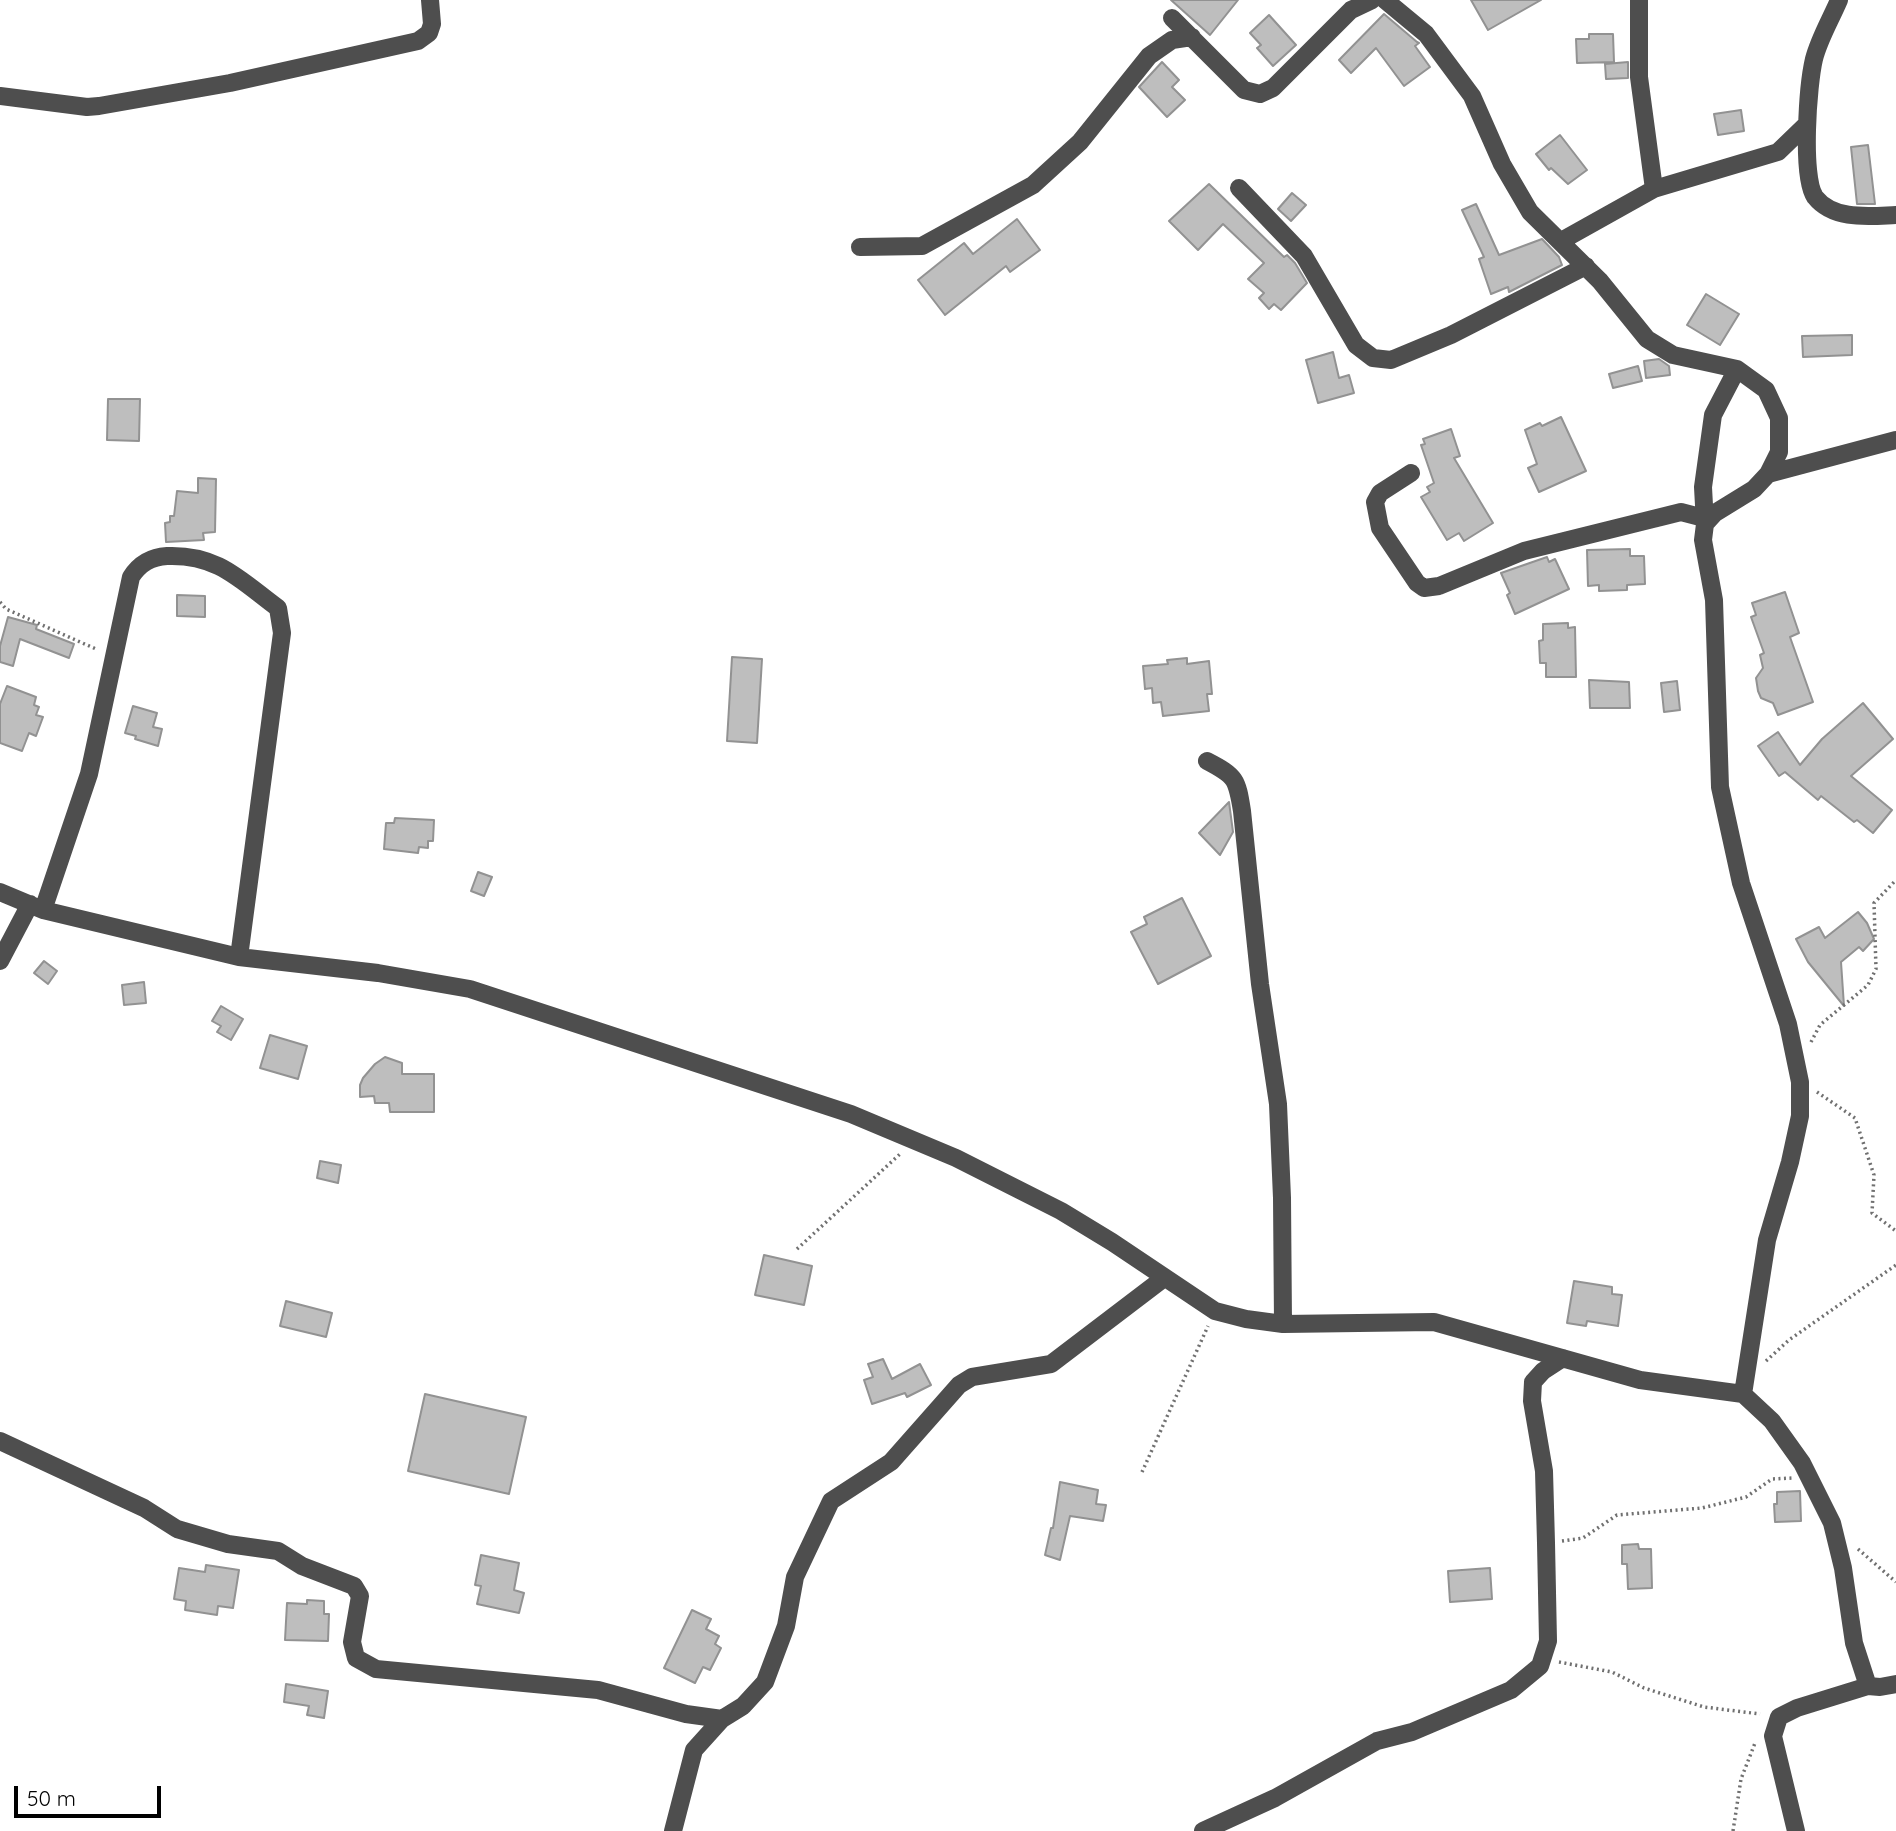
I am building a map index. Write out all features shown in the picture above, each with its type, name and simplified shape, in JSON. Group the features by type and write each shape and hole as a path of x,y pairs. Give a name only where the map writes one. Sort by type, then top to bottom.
{"street":[{"path":"0,96 87,107 243,80 418,41 429,33 432,24 430,0"},
{"path":"1172,18 1244,90 1260,94 1273,88 1351,10 1372,0"},
{"path":"1385,0 1426,33 1472,96 1502,164 1530,212 1586,266 1647,338 1673,355 1737,369 1766,390 1779,418 1779,452 1768,474 1754,489 1705,521"},
{"path":"1639,0 1639,77 1654,189"},
{"path":"1839,0 1814,59 1807,124 1808,172 1815,197 1832,209 1853,216 1896,215"},
{"path":"860,247 922,246 1033,185 1080,142 1149,57 1172,40 1192,37"},
{"path":"1561,241 1654,189 1778,152 1807,124"},
{"path":"1239,188 1304,257 1356,345 1373,358 1391,360 1451,335 1586,266"},
{"path":"1737,369 1713,415 1703,487 1703,540 1714,600 1720,787 1741,883 1788,1024 1799,1075 1800,1116 1790,1162 1767,1240 1744,1388"},
{"path":"1768,474 1896,440"},
{"path":"1411,473 1380,493 1375,502 1380,528 1416,583 1424,588 1439,586 1524,551 1668,515 1681,512 1705,521"},
{"path":"0,961 37,907 89,774 131,577 137,568 152,557 188,555 218,564 278,608 282,633 239,957"},
{"path":"1207,761 1231,774 1238,785 1242,811 1260,984 1278,1104 1283,1324"},
{"path":"0,892 37,907 239,957 377,973 470,989 850,1114 956,1158 1061,1211 1215,1311 1283,1324 1434,1322 1640,1380 1744,1388 1802,1463 1832,1523 1843,1568 1854,1643 1868,1686"},
{"path":"673,1831 694,1750 722,1718 743,1706 765,1682 786,1626 795,1577 831,1501 891,1462 959,1385 972,1377 1051,1364 1164,1278"},
{"path":"1203,1831 1275,1798 1377,1741 1412,1732 1511,1690 1540,1666 1548,1641 1544,1471 1531,1401 1533,1382 1543,1371 1563,1358"},
{"path":"0,1441 144,1508 177,1529 228,1544 278,1551 302,1566 354,1586 360,1596 352,1642 356,1658 376,1669 598,1690 686,1714 722,1718"},
{"path":"1796,1831 1773,1736 1779,1717 1797,1708 1868,1686 1896,1684"}],"path":[{"path":"0,602 6,609 114,657"},
{"path":"1896,880 1874,903 1876,969 1868,985 1820,1025 1799,1075 1855,1118 1874,1175 1872,1213 1896,1231"},
{"path":"797,1250 915,1141"},
{"path":"1744,1388 1790,1340 1896,1265"},
{"path":"1142,1472 1215,1311"},
{"path":"1546,1543 1583,1538 1617,1515 1702,1508 1746,1497 1772,1479 1809,1477"},
{"path":"1835,1533 1862,1551 1896,1581"},
{"path":"1540,1666 1564,1661 1612,1672 1644,1688 1704,1707 1779,1717"},
{"path":"1733,1831 1741,1779 1758,1735"}],"building":[{"path":"1171,0 1238,0 1210,35"},
{"path":"1471,0 1541,0 1488,30"},
{"path":"1384,14 1419,43 1415,46 1430,67 1404,86 1376,48 1351,73 1339,60"},
{"path":"1269,15 1296,45 1273,66 1257,48 1261,45 1250,33"},
{"path":"1589,34 1613,34 1614,62 1577,63 1576,39 1589,39"},
{"path":"1162,62 1179,80 1172,87 1185,100 1167,117 1139,87"},
{"path":"1628,62 1628,78 1606,79 1605,64"},
{"path":"1741,110 1744,131 1718,135 1714,114"},
{"path":"1560,135 1587,170 1568,184 1551,168 1549,170 1536,154"},
{"path":"1868,145 1875,204 1857,204 1851,147"},
{"path":"1209,184 1284,257 1287,255 1295,263 1307,283 1281,310 1274,304 1269,309 1259,298 1264,293 1248,279 1264,263 1223,224 1198,250 1169,221"},
{"path":"1292,193 1306,205 1291,221 1278,209"},
{"path":"1476,204 1499,255 1542,239 1559,257 1562,265 1509,292 1508,287 1491,294 1479,259 1484,257 1462,210"},
{"path":"1017,219 1040,250 1010,272 1006,266 945,315 918,280 964,243 973,254"},
{"path":"1706,294 1739,314 1720,345 1687,325"},
{"path":"1852,335 1852,355 1803,357 1802,336"},
{"path":"1333,352 1339,378 1349,375 1354,393 1318,403 1306,360"},
{"path":"1659,359 1669,366 1670,375 1646,378 1644,361"},
{"path":"1638,366 1642,381 1613,388 1609,374"},
{"path":"108,399 140,399 139,441 107,440"},
{"path":"1561,417 1586,471 1539,492 1528,468 1537,464 1525,430"},
{"path":"1451,429 1460,456 1454,458 1493,523 1464,541 1459,533 1447,540 1421,497 1430,492 1427,487 1434,483 1421,445 1425,444 1423,439"},
{"path":"198,478 216,479 215,532 203,533 204,540 166,542 165,523 170,522 170,516 174,516 177,491 198,493"},
{"path":"1630,549 1630,556 1644,556 1645,584 1627,585 1627,590 1599,591 1599,585 1588,586 1587,550"},
{"path":"1547,557 1549,562 1555,559 1569,589 1515,614 1501,573"},
{"path":"1785,592 1799,633 1790,637 1813,702 1778,715 1773,703 1761,698 1758,691 1756,678 1763,668 1760,655 1764,653 1751,617 1756,615 1752,603"},
{"path":"177,595 205,596 205,617 177,616"},
{"path":"8,617 37,625 36,629 74,644 69,658 20,639 13,666 0,662 0,646"},
{"path":"1568,623 1568,628 1575,627 1576,677 1546,677 1546,663 1540,663 1539,641 1543,640 1543,624"},
{"path":"732,657 762,659 757,743 727,741"},
{"path":"1187,658 1187,664 1209,661 1212,694 1207,694 1209,711 1163,716 1161,702 1153,703 1152,688 1145,689 1143,666 1168,664 1167,660"},
{"path":"1589,680 1629,682 1630,708 1590,708"},
{"path":"1677,681 1680,710 1664,712 1661,683"},
{"path":"7,686 36,697 34,705 39,707 36,715 43,717 36,736 29,733 22,751 0,743 0,704"},
{"path":"1863,703 1893,739 1851,776 1892,810 1873,833 1821,796 1818,800 1785,772 1779,776 1758,746 1778,732 1800,765 1822,739"},
{"path":"133,706 157,713 153,727 162,729 158,746 125,733"},
{"path":"1229,802 1233,832 1220,855 1199,833"},
{"path":"395,818 434,820 433,841 428,841 428,848 419,847 418,853 384,849 386,823 394,823"},
{"path":"478,872 492,877 484,896 471,891"},
{"path":"1182,898 1211,956 1158,984 1131,932 1147,924 1144,917"},
{"path":"1858,912 1867,923 1874,939 1863,951 1859,947 1841,962 1844,1006 1808,962 1796,939 1819,927 1825,938"},
{"path":"44,961 57,971 48,984 34,973"},
{"path":"144,982 146,1003 124,1005 122,985"},
{"path":"221,1006 243,1019 231,1040 217,1032 221,1026 212,1021"},
{"path":"270,1035 307,1046 298,1079 260,1068"},
{"path":"385,1057 402,1063 402,1074 434,1074 434,1112 390,1112 389,1103 375,1103 374,1096 360,1097 363,1078"},
{"path":"320,1161 341,1165 338,1183 317,1178"},
{"path":"764,1255 812,1266 804,1305 755,1295"},
{"path":"1574,1281 1612,1287 1612,1294 1622,1295 1618,1326 1587,1321 1586,1326 1567,1323"},
{"path":"286,1301 332,1313 326,1337 280,1326"},
{"path":"883,1359 892,1379 920,1364 931,1385 907,1397 905,1393 872,1404 864,1380 873,1377 868,1364"},
{"path":"425,1394 526,1417 509,1494 408,1471"},
{"path":"1060,1482 1098,1490 1096,1504 1106,1505 1103,1521 1070,1516 1060,1560 1045,1555 1053,1528"},
{"path":"1800,1491 1801,1521 1775,1522 1774,1504 1777,1504 1777,1492"},
{"path":"1638,1544 1639,1549 1651,1549 1652,1588 1628,1589 1627,1564 1622,1564 1622,1545"},
{"path":"481,1555 519,1563 514,1590 524,1593 519,1613 477,1604 481,1586 475,1585"},
{"path":"206,1565 239,1570 233,1608 218,1606 217,1615 185,1610 186,1601 174,1599 179,1568 205,1572"},
{"path":"1490,1568 1492,1599 1450,1602 1448,1571"},
{"path":"307,1600 324,1601 324,1614 329,1614 328,1641 285,1640 287,1603 307,1604"},
{"path":"692,1610 711,1619 706,1629 719,1636 715,1644 721,1648 710,1670 703,1667 695,1683 664,1668"},
{"path":"286,1684 328,1691 324,1718 307,1715 309,1706 284,1702"}]}
